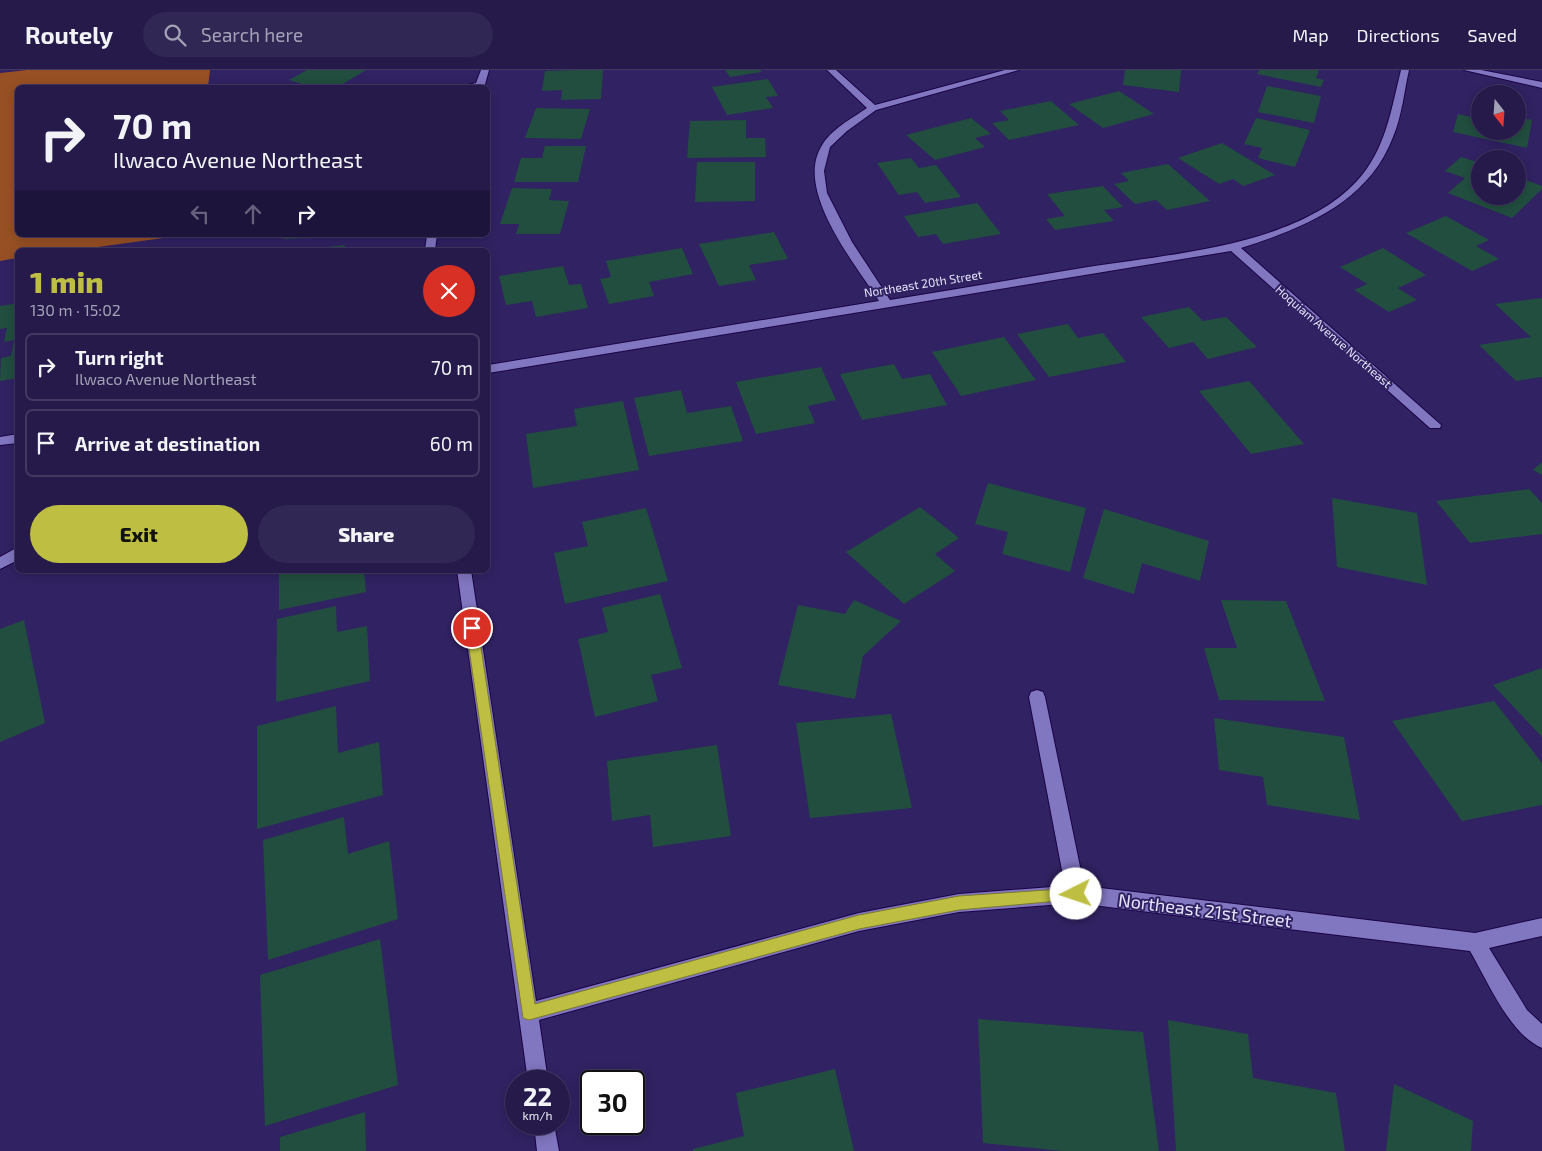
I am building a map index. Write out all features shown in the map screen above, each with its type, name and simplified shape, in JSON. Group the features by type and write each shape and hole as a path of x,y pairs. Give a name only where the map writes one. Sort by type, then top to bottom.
{"street":[{"path":"480,85 485,70"},
{"path":"830,70 873,108"},
{"path":"886,303 833,216 822,194 819,179 820,162 827,145 840,131 873,108 1015,70"},
{"name":"Northeast 20th Street","path":"490,369 1233,247 1284,231 1322,214 1352,194 1372,169 1387,143 1405,70"},
{"path":"1468,70 1542,85"},
{"name":"Hoquiam Avenue Northeast","path":"1233,247 1436,425"},
{"path":"0,441 15,438"},
{"path":"0,564 15,554"},
{"path":"464,573 537,1070"},
{"path":"1037,697 1076,894"},
{"name":"Northeast 21st Street","path":"529,1013 859,922 959,903 1076,894 1475,942 1542,927"},
{"path":"1475,942 1520,1017 1542,1038"},
{"path":"546,1135 548,1151"}],"shaded area":[{"path":"27,70 210,70 208,85 15,85 15,237 170,237 91,248 15,248 15,258 0,261 0,73"}],"building":[{"path":"307,70 366,70 341,85 300,85 302,84 289,80"},
{"path":"603,70 601,99 561,100 562,90 542,91 545,71"},
{"path":"725,70 760,70 762,72 730,77"},
{"path":"1125,70 1181,70 1179,92 1123,85"},
{"path":"1259,70 1319,70 1316,78 1324,80 1321,87 1257,74"},
{"path":"768,79 778,96 766,97 773,108 727,115 712,87"},
{"path":"1267,86 1321,96 1314,123 1258,112"},
{"path":"1119,91 1154,114 1103,128 1069,104"},
{"path":"1051,101 1079,125 1009,140 992,123 1009,120 1000,111"},
{"path":"536,108 590,109 581,139 525,138"},
{"path":"1458,114 1471,117 1471,136 1453,132"},
{"path":"971,118 991,134 975,138 985,147 935,160 906,135"},
{"path":"1256,118 1310,130 1295,167 1258,158 1262,148 1244,144"},
{"path":"1526,119 1532,120 1527,148 1490,140 1526,140"},
{"path":"746,120 746,138 765,138 766,157 687,158 690,121"},
{"path":"1222,143 1275,175 1243,186 1233,179 1219,184 1178,158"},
{"path":"545,146 586,146 578,182 514,182 521,158 542,158"},
{"path":"1461,157 1471,160 1471,202 1448,193 1465,178 1445,171"},
{"path":"911,158 919,168 936,165 961,197 925,203 917,192 899,195 877,163"},
{"path":"697,162 755,162 755,201 695,202"},
{"path":"1168,164 1210,201 1167,210 1156,200 1135,204 1114,184 1129,181 1121,173"},
{"path":"1526,180 1542,186 1542,189 1526,204"},
{"path":"1103,186 1123,207 1104,210 1114,221 1055,230 1046,219 1065,216 1047,194"},
{"path":"512,188 552,189 549,200 569,201 560,234 516,234 519,224 500,224"},
{"path":"977,203 1001,234 943,244 936,234 918,237 904,216"},
{"path":"1479,205 1525,205 1512,218"},
{"path":"1446,216 1489,240 1476,246 1499,259 1472,271 1406,233"},
{"path":"774,232 788,259 749,265 756,280 719,286 699,244"},
{"path":"284,237 337,237 283,239"},
{"path":"345,245 344,248 317,248"},
{"path":"682,248 693,274 649,282 654,296 609,304 600,279 611,277 606,261"},
{"path":"1383,248 1426,275 1398,288 1417,300 1389,312 1354,290 1367,284 1340,267"},
{"path":"563,266 569,285 581,284 588,308 536,317 532,301 506,305 499,276"},
{"path":"1542,298 1542,377 1516,381 1479,345 1531,337 1495,304"},
{"path":"15,304 15,378 0,381 1,358 11,356 14,340 4,342 7,328 0,329 0,306"},
{"path":"1189,307 1203,321 1226,317 1257,347 1208,359 1193,342 1169,348 1141,317"},
{"path":"1068,324 1078,338 1103,333 1126,362 1049,377 1017,334"},
{"path":"1004,337 1036,380 961,396 932,352"},
{"path":"894,364 902,379 930,374 947,405 862,420 840,374"},
{"path":"821,367 836,400 808,406 815,423 756,434 736,382"},
{"path":"1249,381 1304,444 1251,454 1199,391"},
{"path":"681,390 687,413 731,406 743,441 649,456 634,398"},
{"path":"623,401 639,470 533,488 526,434 577,426 574,409"},
{"path":"1542,462 1542,475 1533,470"},
{"path":"988,483 1086,508 1070,572 1002,554 1008,532 975,524"},
{"path":"1529,489 1542,503 1542,534 1470,543 1436,501"},
{"path":"1332,498 1417,513 1427,585 1337,567"},
{"path":"920,507 959,538 935,554 955,571 904,604 846,552"},
{"path":"646,508 668,581 565,604 554,553 588,546 582,522"},
{"path":"1104,509 1209,541 1200,581 1142,563 1134,594 1083,578"},
{"path":"279,573 364,573 366,592 279,610"},
{"path":"660,594 682,668 651,675 658,701 595,717 578,639 608,632 602,608"},
{"path":"854,600 901,621 863,656 855,699 778,685 798,605 845,614"},
{"path":"1221,600 1286,601 1325,701 1219,700 1204,648 1237,648"},
{"path":"336,606 337,632 367,626 370,681 276,702 277,619"},
{"path":"24,620 45,723 0,742 0,629"},
{"path":"1542,668 1542,737 1493,685"},
{"path":"1494,701 1542,763 1542,805 1462,821 1392,721"},
{"path":"336,706 338,753 379,742 383,795 257,829 257,726"},
{"path":"891,714 912,808 810,818 796,723"},
{"path":"1214,718 1344,737 1360,820 1267,805 1263,777 1219,770"},
{"path":"717,745 731,836 653,847 650,815 612,821 607,761"},
{"path":"344,817 348,854 389,841 398,919 268,960 263,840"},
{"path":"380,939 398,1085 265,1126 260,975"},
{"path":"978,1019 1143,1032 1159,1151 1063,1151 983,1143"},
{"path":"1168,1020 1248,1034 1253,1078 1336,1093 1345,1151 1176,1151"},
{"path":"835,1069 854,1151 693,1151 693,1149 744,1136 736,1093"},
{"path":"1394,1084 1473,1121 1471,1151 1386,1151"},
{"path":"365,1112 366,1151 280,1151 280,1137"}],"route":[{"path":"472,628 529,1013 859,922 959,903 1076,894"}]}
